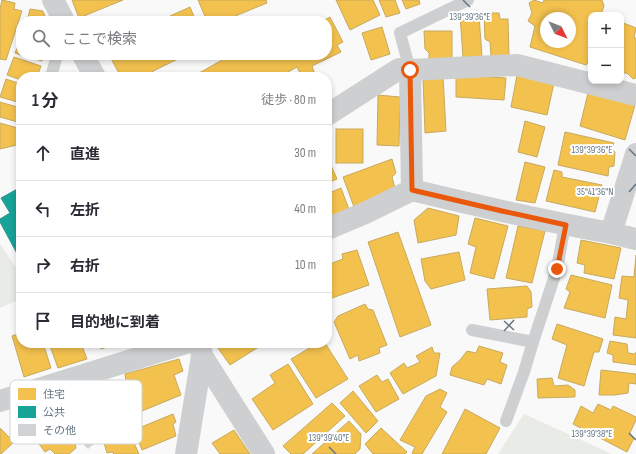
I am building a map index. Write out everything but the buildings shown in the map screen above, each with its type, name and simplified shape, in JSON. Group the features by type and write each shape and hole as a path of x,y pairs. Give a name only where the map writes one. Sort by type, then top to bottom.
{"street":[{"path":"53,0 61,16"},
{"path":"86,60 92,72"},
{"path":"332,111 399,69 410,70 517,65 636,95"},
{"path":"410,70 412,190"},
{"path":"611,233 636,154"},
{"path":"332,227 412,190 502,211 636,239"},
{"path":"76,380 192,348"},
{"path":"186,454 196,348"},
{"path":"197,348 264,454"},
{"path":"0,401 10,398"}],"lane":[{"path":"410,70 400,33 468,0"},
{"path":"52,72 56,60"},
{"path":"506,421 524,372 557,269 566,225"},
{"path":"472,330 533,342"}],"shaded area":[{"path":"0,244 16,268 16,301 0,308"},
{"path":"524,414 612,454 498,454"}],"route":[{"path":"410,70 412,190 566,225 557,269"}]}
